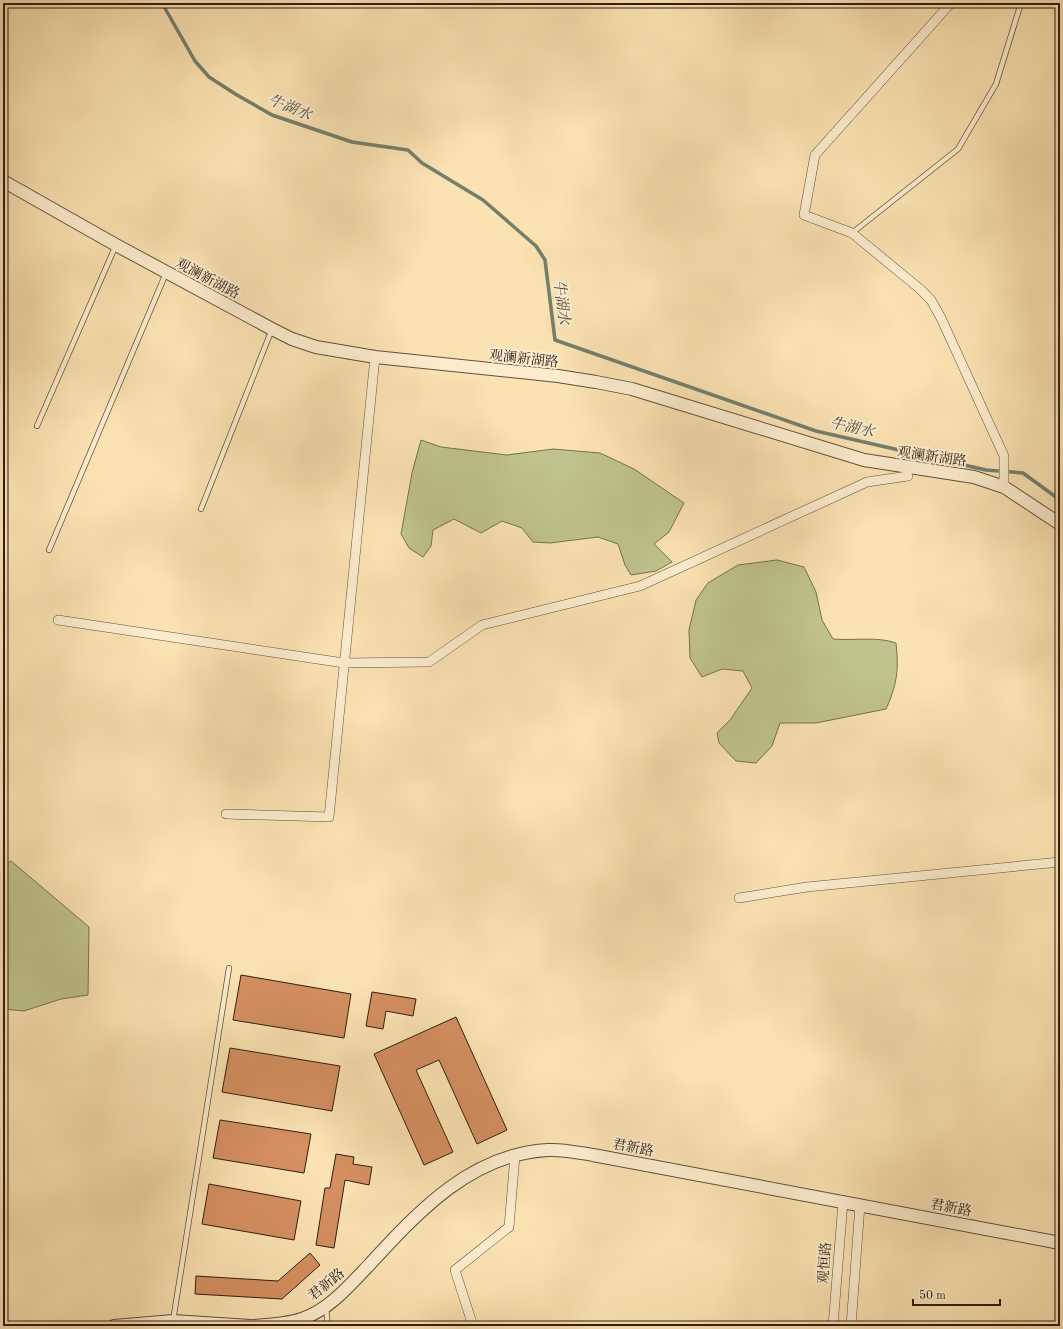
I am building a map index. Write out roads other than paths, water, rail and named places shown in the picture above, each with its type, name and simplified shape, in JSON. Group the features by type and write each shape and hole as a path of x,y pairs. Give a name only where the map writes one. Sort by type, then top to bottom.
{"street":[{"path":"951,3 815,155 804,215 852,233 920,289 931,300 941,318 1004,456 1004,483"},
{"name":"观澜新湖路","path":"3,181 166,273 292,339 316,347 375,357 558,376 632,389 864,460 1004,483 1060,524"},
{"path":"226,814 329,817 375,357"},
{"path":"58,620 344,663 429,662 482,625 640,586 867,482 908,476"},
{"path":"739,898 806,887 1060,862"},
{"name":"君新路","path":"254,1326 302,1319 326,1307 347,1289 411,1219 434,1198 460,1179 515,1155 549,1150 593,1155 1060,1243"},
{"path":"473,1326 455,1270 509,1227 515,1155"},
{"name":"观恒路","path":"833,1326 843,1202"},
{"path":"851,1326 860,1205"},
{"path":"114,1326 173,1321 250,1326"}],"lane":[{"path":"852,233 958,149 996,84 1021,3"},
{"path":"37,426 116,245"},
{"path":"49,550 166,273"},
{"path":"201,509 272,329"},
{"path":"173,1321 229,968"},
{"path":"326,1307 328,1326"}],"waterway":[{"name":"牛湖水","path":"162,3 195,61 209,77 237,95 272,115 352,142 408,150 422,163 483,200 536,246 545,260 555,340 816,431 986,470 1023,473 1060,500"}]}
